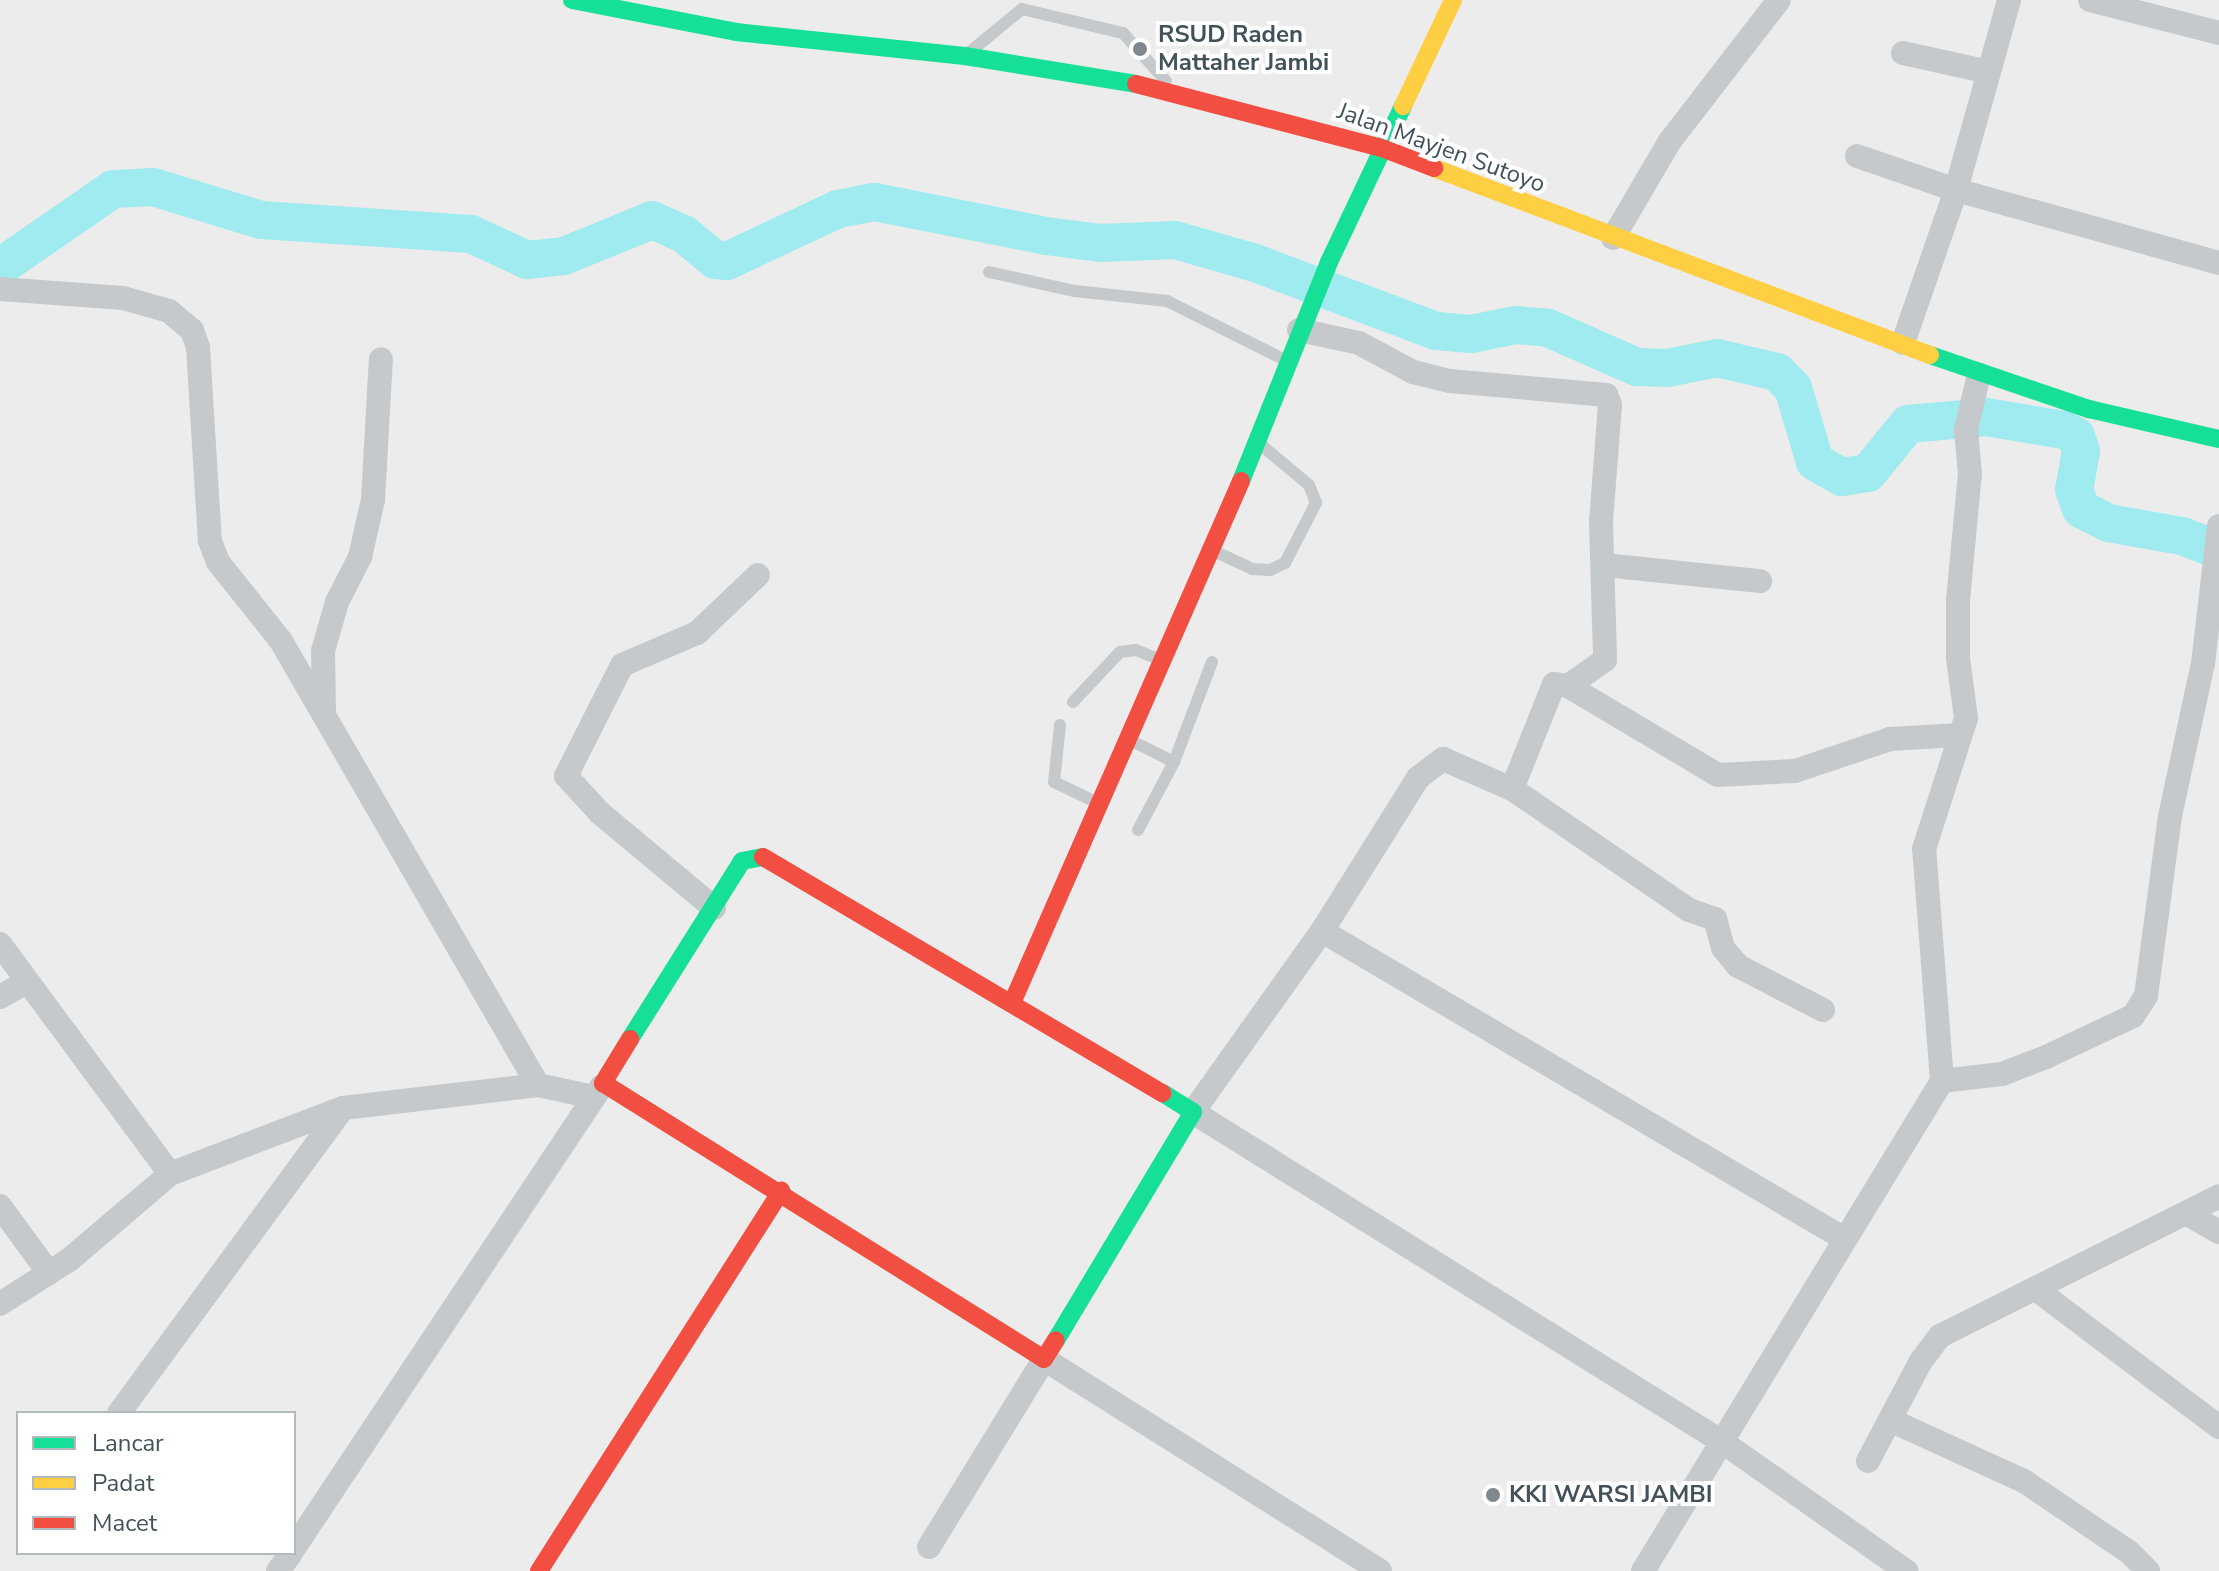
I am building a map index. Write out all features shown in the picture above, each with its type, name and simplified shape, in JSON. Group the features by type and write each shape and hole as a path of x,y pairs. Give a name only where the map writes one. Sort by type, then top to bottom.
{"street":[{"name":"Jalan Mayjen Sutoyo","path":"572,0 654,19 965,56 1175,90 1382,148 1979,374 2089,409 2219,439"},
{"path":"1012,1003 1213,551 1329,262 1453,0"},
{"path":"1613,238 1670,141 1779,0"},
{"path":"1903,343 1956,190 2009,0"},
{"path":"2090,0 2219,33"},
{"path":"1903,53 1989,72"},
{"path":"1857,156 1956,190 2219,263"},
{"path":"0,289 123,298 169,311 192,330 198,347 210,541 218,562 281,641 538,1085"},
{"path":"1303,322 1359,343 1413,372 1450,381 1606,395 1610,405 1601,522 1605,660 1568,686"},
{"path":"324,714 323,651 337,602 360,557 373,500 381,359"},
{"path":"1643,1571 1724,1443 1843,1238 1942,1081 1924,849 1966,718 1958,658 1970,474 1968,421 1979,374"},
{"path":"1942,1081 2002,1074 2046,1057 2133,1016 2146,996 2170,816 2203,664 2208,586 2219,526"},
{"path":"1604,565 1760,581"},
{"path":"714,908 600,813 566,776 622,665 697,633 758,575"},
{"path":"1512,789 1554,684 1568,686 1718,775 1795,771 1890,739 1960,735"},
{"path":"929,1547 1193,1112 1322,931 1418,778 1432,765 1451,759 1512,789 1689,910 1715,919 1723,948 1738,966 1823,1010"},
{"path":"296,1545 598,1090 742,861 774,860 1193,1112 1724,1443 1906,1571"},
{"path":"1322,931 1843,1238"},
{"path":"0,944 170,1174"},
{"path":"0,997 26,982"},
{"path":"0,1304 49,1273 170,1174 343,1108 538,1085 598,1090 781,1191 1380,1571"},
{"path":"120,1411 343,1108"},
{"path":"539,1571 781,1191"},
{"path":"1868,1461 1940,1336 2219,1196"},
{"path":"0,1206 49,1273"},
{"path":"2186,1213 2219,1232"},
{"path":"2037,1290 2219,1427"},
{"path":"1890,1420 2024,1481 2129,1552 2148,1571"}],"lane":[{"path":"654,19 662,0"},
{"path":"965,56 1022,9 1123,33 1175,90"},
{"path":"989,272 1075,291 1167,301 1287,361"},
{"path":"1213,551 1252,569 1270,570 1294,553 1316,503 1309,485 1296,471 1256,441"},
{"path":"1073,702 1120,652 1136,650 1162,660"},
{"path":"1138,830 1174,762 1212,662"},
{"path":"1060,725 1054,782 1101,804"},
{"path":"1129,740 1174,762"}],"waterway":[{"path":"0,267 113,189 153,187 261,220 471,234 527,260 564,256 652,220 684,234 715,260 727,261 838,209 875,202 1046,236 1100,243 1175,240 1255,263 1436,331 1471,334 1516,325 1548,328 1637,367 1667,368 1717,358 1777,372 1793,388 1815,462 1842,477 1868,473 1908,424 1986,417 2064,430 2076,436 2081,451 2074,489 2081,509 2108,523 2182,536 2219,550"}],"traffic: fast":[{"path":"572,0 736,32 965,56 1136,84"},
{"path":"1241,481 1329,262 1403,106"},
{"path":"1930,355 2089,409 2219,439"},
{"path":"630,1039 742,861 763,857"},
{"path":"1056,1340 1193,1112 1162,1093"}],"traffic: slow":[{"path":"1403,106 1453,0"},
{"path":"1434,168 1930,355"}],"traffic: jam":[{"path":"1136,84 1382,148 1434,168"},
{"path":"1012,1003 1241,481"},
{"path":"763,857 1162,1093"},
{"path":"630,1039 603,1083 1044,1359 1056,1340"},
{"path":"539,1571 781,1191"}],"place":[{"name":"RSUD Raden Mattaher Jambi","path":"1140,49"},
{"name":"KKI WARSI JAMBI","path":"1493,1495"}]}
